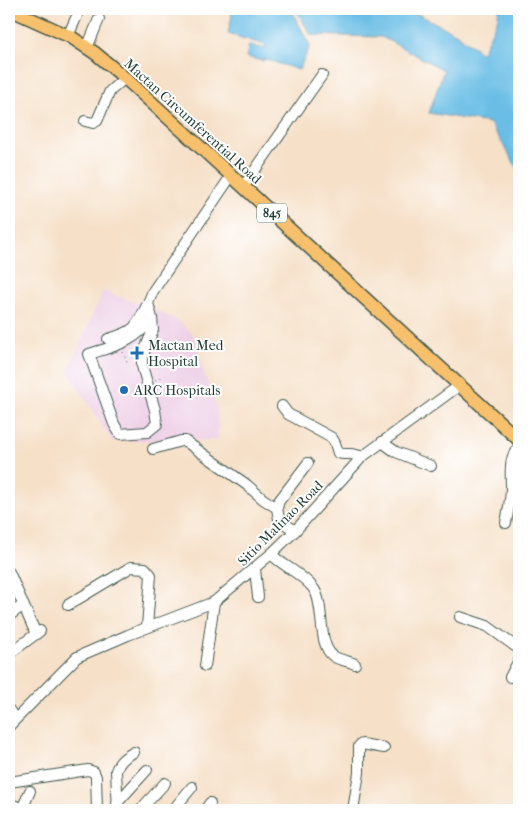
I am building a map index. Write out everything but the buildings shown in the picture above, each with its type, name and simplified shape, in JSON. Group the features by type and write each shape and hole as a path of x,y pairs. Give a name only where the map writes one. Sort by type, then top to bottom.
{"main road":[{"name":"Mactan Circumferential Road","path":"9,9 68,36 87,48 125,78 519,440"}],"street":[{"path":"68,36 80,9"},
{"path":"87,48 99,19"},
{"path":"243,187 322,75"},
{"path":"85,121 93,123 97,121 110,91 125,78"},
{"path":"108,339 127,334 137,325 153,291 231,176"},
{"path":"148,303 152,318 153,330 142,357 142,366 155,410 157,424 147,432 120,434 114,424 89,354 127,342 144,329 152,318"},
{"name":"Sitio Malinao Road","path":"12,722 77,657 214,602 255,569 295,531 362,457 460,385"},
{"path":"282,406 288,414 332,438 338,453 354,452 362,457"},
{"path":"153,449 185,441 277,508"},
{"path":"382,442 396,452 431,466"},
{"path":"506,523 511,488 510,466 515,451 519,446"},
{"path":"295,531 278,519 277,508 279,501 308,462"},
{"path":"271,554 281,564 304,578 314,589 320,602 320,616 326,646 333,655 355,664"},
{"path":"68,605 130,567 145,568 151,575 147,628"},
{"path":"255,569 258,597"},
{"path":"9,654 39,632 23,605 10,576"},
{"path":"205,666 214,602"},
{"path":"9,616 23,605"},
{"path":"460,617 487,626 519,649"},
{"path":"510,677 519,660"},
{"path":"9,710 12,722"},
{"path":"353,810 359,773 359,746 362,744 384,748"},
{"path":"118,807 117,765 124,757 134,752"},
{"path":"9,782 88,770 94,772 96,777 98,810"},
{"path":"118,807 147,770"},
{"path":"140,810 165,783"},
{"path":"174,810 192,787"},
{"path":"9,803 23,809 30,792"}],"path":[{"path":"122,348 128,365"},
{"path":"158,379 163,376"}],"shaded area":[{"name":"Mactan Med Hospital","path":"103,291 158,311 180,322 194,335 204,373 217,407 218,440 112,441 68,371"}],"water":[{"path":"240,9 291,9 310,46 299,70 264,59 263,61 246,57 249,45 265,49 266,45 228,34 232,15 229,12"},
{"path":"296,9 408,9 457,34 482,53 497,20 499,9 519,9 519,171 490,123 429,113 444,70 382,37 311,35"}],"place":[{"name":"Mactan Med Hospital","path":"137,353"},
{"name":"ARC Hospitals","path":"124,390"}]}
